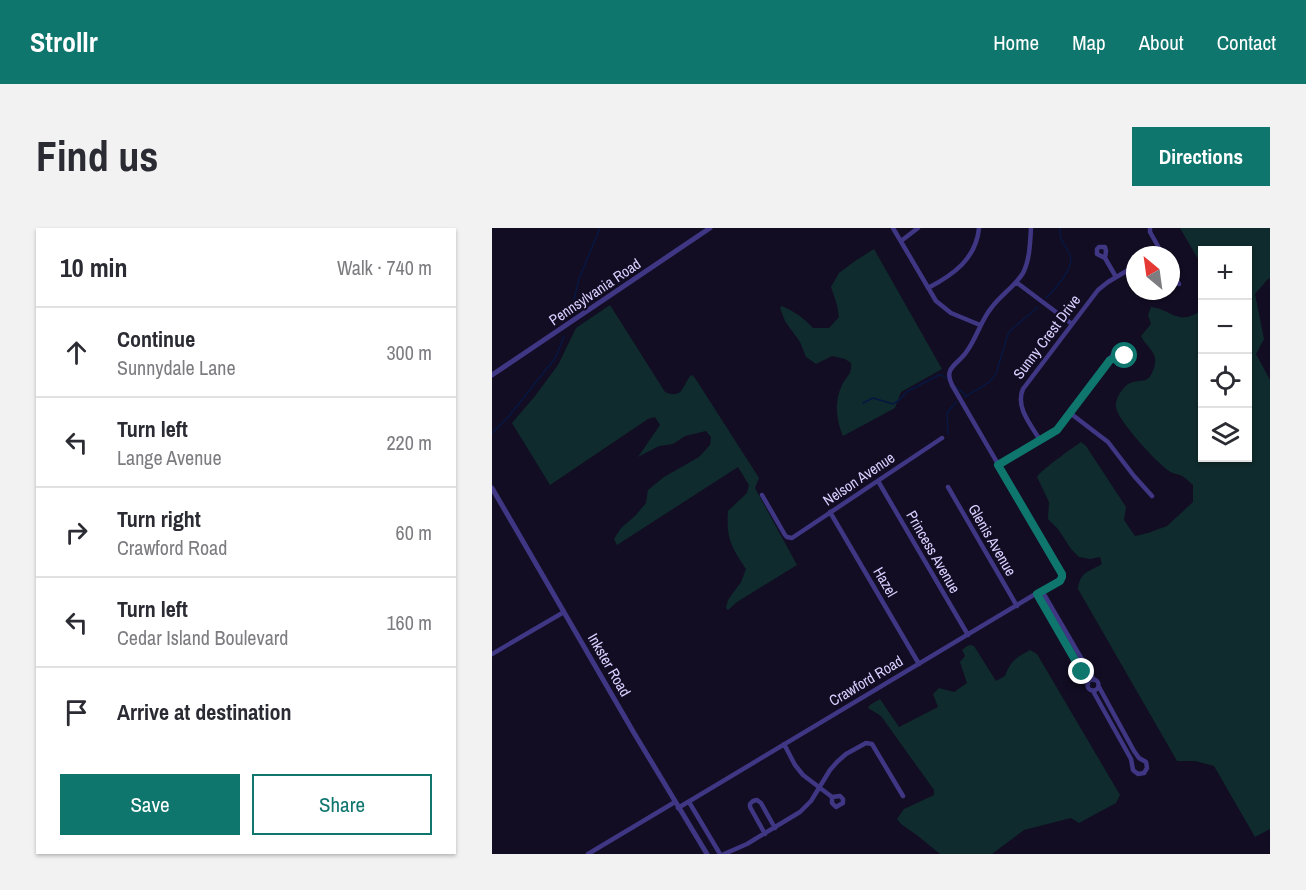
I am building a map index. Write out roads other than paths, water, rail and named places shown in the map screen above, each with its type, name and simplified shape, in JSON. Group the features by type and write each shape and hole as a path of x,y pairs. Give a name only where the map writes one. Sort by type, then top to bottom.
{"street":[{"name":"Pennsylvania Road","path":"492,375 710,228"},
{"path":"894,228 928,288 940,304 951,313 980,325"},
{"path":"901,241 918,228"},
{"path":"928,288 951,275 962,265 975,246 979,228"},
{"path":"1031,228 1027,265 1016,282 991,307 966,353 950,369 949,377 952,385 998,465 1057,430 1110,360"},
{"path":"1143,229 1150,230 1157,246"},
{"path":"1106,258 1116,277"},
{"name":"Sunny Crest Drive","path":"1040,441 1020,402 1023,389 1101,287 1126,271"},
{"path":"1016,282 1072,324"},
{"path":"1070,413 1108,442 1152,496"},
{"name":"Nelson Avenue","path":"762,495 785,535 789,538 795,537 942,438"},
{"name":"Crawford Road","path":"588,854 677,805 689,802 1060,581 1062,574 998,465"},
{"name":"Princess Avenue","path":"878,481 968,635"},
{"name":"Glenis Avenue","path":"948,487 1017,606"},
{"name":"Inkster Road","path":"492,488 707,854"},
{"name":"Hazel","path":"830,512 919,664"},
{"path":"1040,592 1098,683 1114,723"},
{"path":"1040,592 1088,688 1093,691 1132,753 1147,764 1147,770 1144,773 1134,772 1132,753"},
{"path":"492,654 564,612"},
{"path":"1063,640 1069,637"},
{"path":"1088,684 1094,680"},
{"path":"1093,691 1099,687"},
{"path":"689,802 722,854 747,844 804,809 840,759 869,742 903,796"},
{"path":"784,744 807,779 831,797"},
{"path":"765,834 750,807 753,801 760,801 775,828"}],"waterway":[{"path":"571,312 579,279 600,228"},
{"path":"1046,298 1070,266 1070,255 1063,243 1060,228"},
{"path":"965,397 994,377 1008,334 1038,307"},
{"path":"492,433 509,416 556,357 564,336"},
{"path":"863,403 873,398 893,404 908,391 939,375 948,379"},
{"path":"956,387 967,396"},
{"path":"948,434 947,413 956,402"}]}
